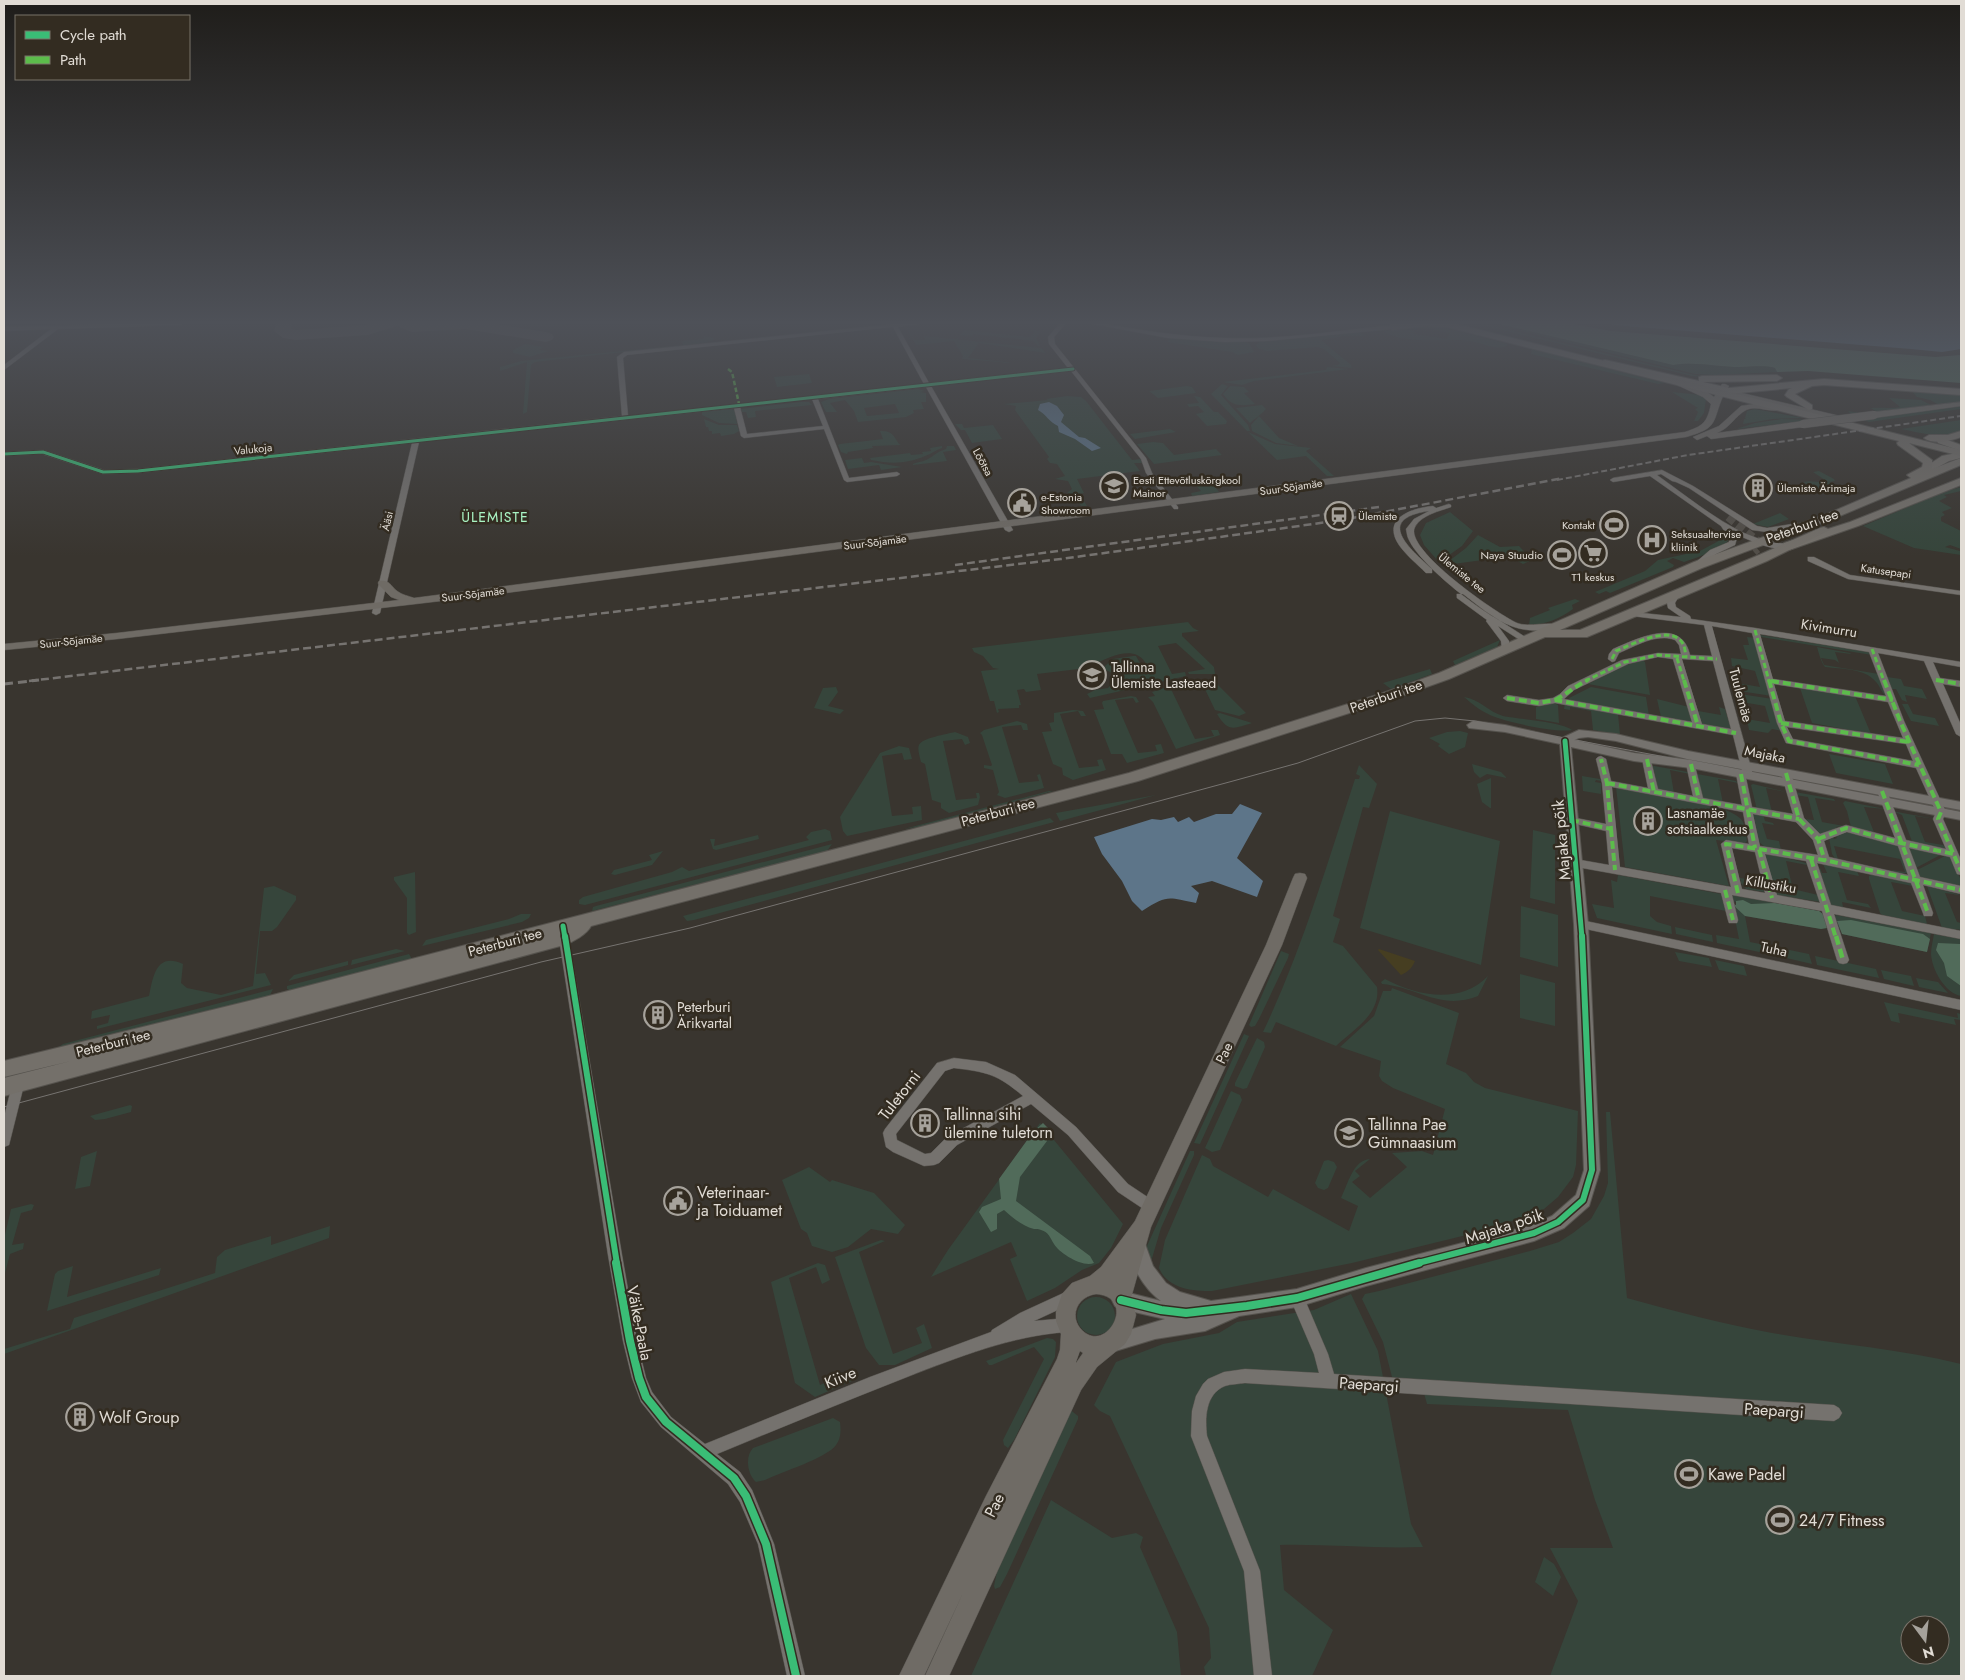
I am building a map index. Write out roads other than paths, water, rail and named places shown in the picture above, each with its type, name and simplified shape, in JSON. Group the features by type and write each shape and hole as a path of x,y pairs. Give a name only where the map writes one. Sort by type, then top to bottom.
{"highway":[{"path":"1754,399 1961,454"},
{"path":"1771,399 1809,407 1836,416 1942,442"},
{"path":"1773,536 1926,469 1927,461 1919,454 1904,444 1879,432"},
{"path":"1929,438 1949,438 1961,434"},
{"name":"Peterburi tee","path":"12,1076 563,932 591,919 1141,774 1388,696 1505,650 1698,566 1755,547 1773,536 1824,519 1961,461"},
{"name":"Peterburi tee","path":"1588,632 1788,546"},
{"path":"1543,633 1588,632 1610,614 1755,547"}],"main road":[{"path":"1711,399 1716,404"},
{"name":"Suur-Sõjamäe","path":"4,654 117,644 1007,528 1695,432 1706,426 1714,417 1716,404 1720,399"},
{"path":"1729,399 1730,421"},
{"path":"1764,399 1836,416"},
{"path":"1796,399 1809,407"},
{"path":"1609,449 1961,404"},
{"path":"1693,438 1722,428 1741,409 1749,406 1781,408"},
{"path":"1942,442 1961,446"},
{"path":"1926,469 1946,458 1961,454"},
{"path":"1788,546 1854,524 1959,478"},
{"name":"Suur-Sõjamäe","path":"4,647 377,609 418,601 751,561"},
{"path":"383,584 395,595 418,601"},
{"name":"Pae","path":"1121,1300 1138,1247 1142,1226 1150,1206 1182,1144 1274,945 1300,878"},
{"name":"Pae","path":"1093,1285 1109,1274 1126,1246 1142,1226"},
{"path":"1093,1285 1107,1288 1121,1300 1126,1312 1125,1326 1119,1337 1108,1344 1097,1346 1086,1344 1069,1328 1065,1310 1070,1297 1080,1288 1093,1285"},
{"name":"Pae","path":"911,1676 994,1504 1053,1391 1070,1350 1069,1328"},
{"name":"Pae","path":"937,1676 1074,1383 1090,1360 1108,1344"}],"street":[{"path":"624,399 625,418"},
{"name":"Valukoja","path":"4,454 43,452 103,472 115,473 801,399"},
{"path":"816,399 847,480 897,474"},
{"name":"Lõõtsa","path":"935,399 1007,528"},
{"path":"1097,399 1144,459 1149,474 1174,506"},
{"path":"737,406 744,436 827,427"},
{"name":"Ääsi","path":"377,609 416,441"},
{"path":"1613,480 1662,472 1691,487 1755,528 1767,530 1795,525"},
{"path":"1652,474 1755,547 1788,546"},
{"path":"1670,476 1728,517"},
{"name":"Ülemiste tee","path":"1526,640 1482,613 1441,581 1402,544 1397,537 1396,530 1398,523 1403,517 1428,508 1449,506 1419,519 1410,528 1409,534 1412,542 1430,562 1478,601 1514,624 1532,628 1563,625"},
{"path":"1698,566 1713,552 1732,543 1733,538 1722,523"},
{"name":"Katusepapi","path":"1810,559 1848,577 1961,593"},
{"name":"Kivimurru","path":"1675,596 1671,603 1672,608 1692,621"},
{"name":"Ülemiste tee","path":"1482,613 1503,637 1506,644 1505,650"},
{"name":"Kivimurru","path":"1632,614 1755,630 1961,664"},
{"name":"Tuulemäe","path":"1708,623 1745,771 1748,810 1772,898"},
{"path":"1755,630 1781,723 1789,740 1919,764"},
{"path":"1612,658 1616,651 1655,635 1666,635 1680,641 1698,726"},
{"path":"1872,649 1909,742 1939,806 1938,819 1961,871"},
{"path":"1507,698 1539,703 1555,700 1563,696 1571,688 1625,662 1658,655 1717,659"},
{"path":"1927,658 1961,734"},
{"path":"1936,680 1961,684"},
{"path":"1770,681 1893,700"},
{"path":"1555,700 1736,733"},
{"path":"1781,723 1909,742"},
{"name":"Majaka","path":"1473,724 1568,740 1646,759 1745,771 1939,806 1961,806"},
{"name":"Majaka","path":"1568,740 1581,734 1594,735 1667,748 1745,771"},
{"name":"Majaka põik","path":"1121,1300 1161,1310 1186,1313 1296,1298 1366,1276 1534,1233 1558,1222 1583,1200 1592,1170 1581,924 1571,820 1568,740"},
{"path":"1602,759 1607,783 1615,870"},
{"path":"1646,759 1654,792"},
{"path":"1690,764 1699,800"},
{"path":"1787,778 1798,819 1818,839 1825,861"},
{"path":"1607,783 1798,819"},
{"path":"1884,796 1928,912"},
{"name":"Majaka","path":"1939,806 1961,816"},
{"path":"1571,820 1610,828"},
{"path":"1818,839 1846,828 1901,843 1954,854"},
{"path":"1738,892 1726,844 1825,861 1961,890"},
{"path":"1811,859 1843,960"},
{"name":"Killustiku","path":"1575,863 1826,908 1961,935"},
{"path":"1725,890 1733,920"},
{"name":"Tuha","path":"1581,924 1961,1005"},
{"name":"Väike-Paala","path":"563,932 634,1363 646,1397 656,1410 675,1431 704,1452 737,1482 761,1529 796,1676"},
{"name":"Tuletorni","path":"1032,1098 952,1141 934,1159 924,1160 891,1143 889,1133 941,1067 954,1063 986,1067 1011,1079 1072,1131 1123,1188 1150,1206"},
{"path":"4,1140 12,1076"},
{"path":"1138,1247 1142,1265 1151,1282 1156,1287 1168,1296 1186,1304 1214,1309"},
{"name":"Kiive","path":"992,1339 1025,1318 1070,1297"},
{"path":"1296,1298 1321,1354 1328,1381"},
{"name":"Majaka põik","path":"1108,1344 1155,1330 1205,1322 1247,1306"},
{"name":"Kiive","path":"704,1452 880,1380 992,1339 1039,1327 1069,1328"},
{"name":"Paepargi","path":"1263,1676 1252,1572 1199,1436 1198,1418 1201,1403 1207,1389 1222,1380 1245,1376 1834,1413"}],"water":[{"path":"1049,402 1057,406 1064,415 1061,422 1079,437 1085,438 1101,448 1092,451 1075,439 1059,432 1058,426 1038,410 1040,404"},
{"path":"1240,804 1262,813 1237,858 1263,881 1257,897 1212,881 1191,886 1199,893 1196,903 1179,899 1168,899 1157,902 1142,911 1132,901 1122,881 1102,854 1094,837 1152,819 1161,820 1174,817 1178,822 1189,817 1194,822 1216,814 1232,814"}],"tunnel":[{"path":"1728,517 1759,542 1760,547 1754,552"}],"tram line":[{"path":"4,1107 541,962 690,928 1233,781 1298,763 1415,721 1445,718 1475,721 1961,813"}],"railway":[{"path":"1557,480 1688,455 1961,416"},
{"path":"29,681 1061,559 1342,520 1563,478"},
{"path":"955,565 1379,507"},
{"path":"4,684 39,680"}],"place":[{"name":"Eesti Ettevõtluskõrgkool Mainor","path":"1114,486"},
{"name":"Ülemiste Ärimaja","path":"1758,488"},
{"name":"e-Estonia Showroom","path":"1022,503"},
{"name":"Ülemiste","path":"1339,516"},
{"name":"Kontakt","path":"1614,525"},
{"name":"Seksuaaltervise kliinik","path":"1652,540"},
{"name":"T1 keskus","path":"1593,553"},
{"name":"Naya Stuudio","path":"1562,555"},
{"name":"Tallinna Ülemiste Lasteaed","path":"1092,675"},
{"name":"Lasnamäe sotsiaalkeskus","path":"1648,821"},
{"name":"Peterburi Ärikvartal","path":"658,1015"},
{"name":"Tallinna sihi ülemine tuletorn","path":"925,1123"},
{"name":"Tallinna Pae Gümnaasium","path":"1349,1133"},
{"name":"Veterinaar- ja Toiduamet","path":"678,1201"},
{"name":"Wolf Group","path":"80,1417"},
{"name":"Kawe Padel","path":"1689,1474"},
{"name":"24/7 Fitness","path":"1780,1520"}],"district":[{"name":"ÜLEMISTE","path":"495,517"}]}
